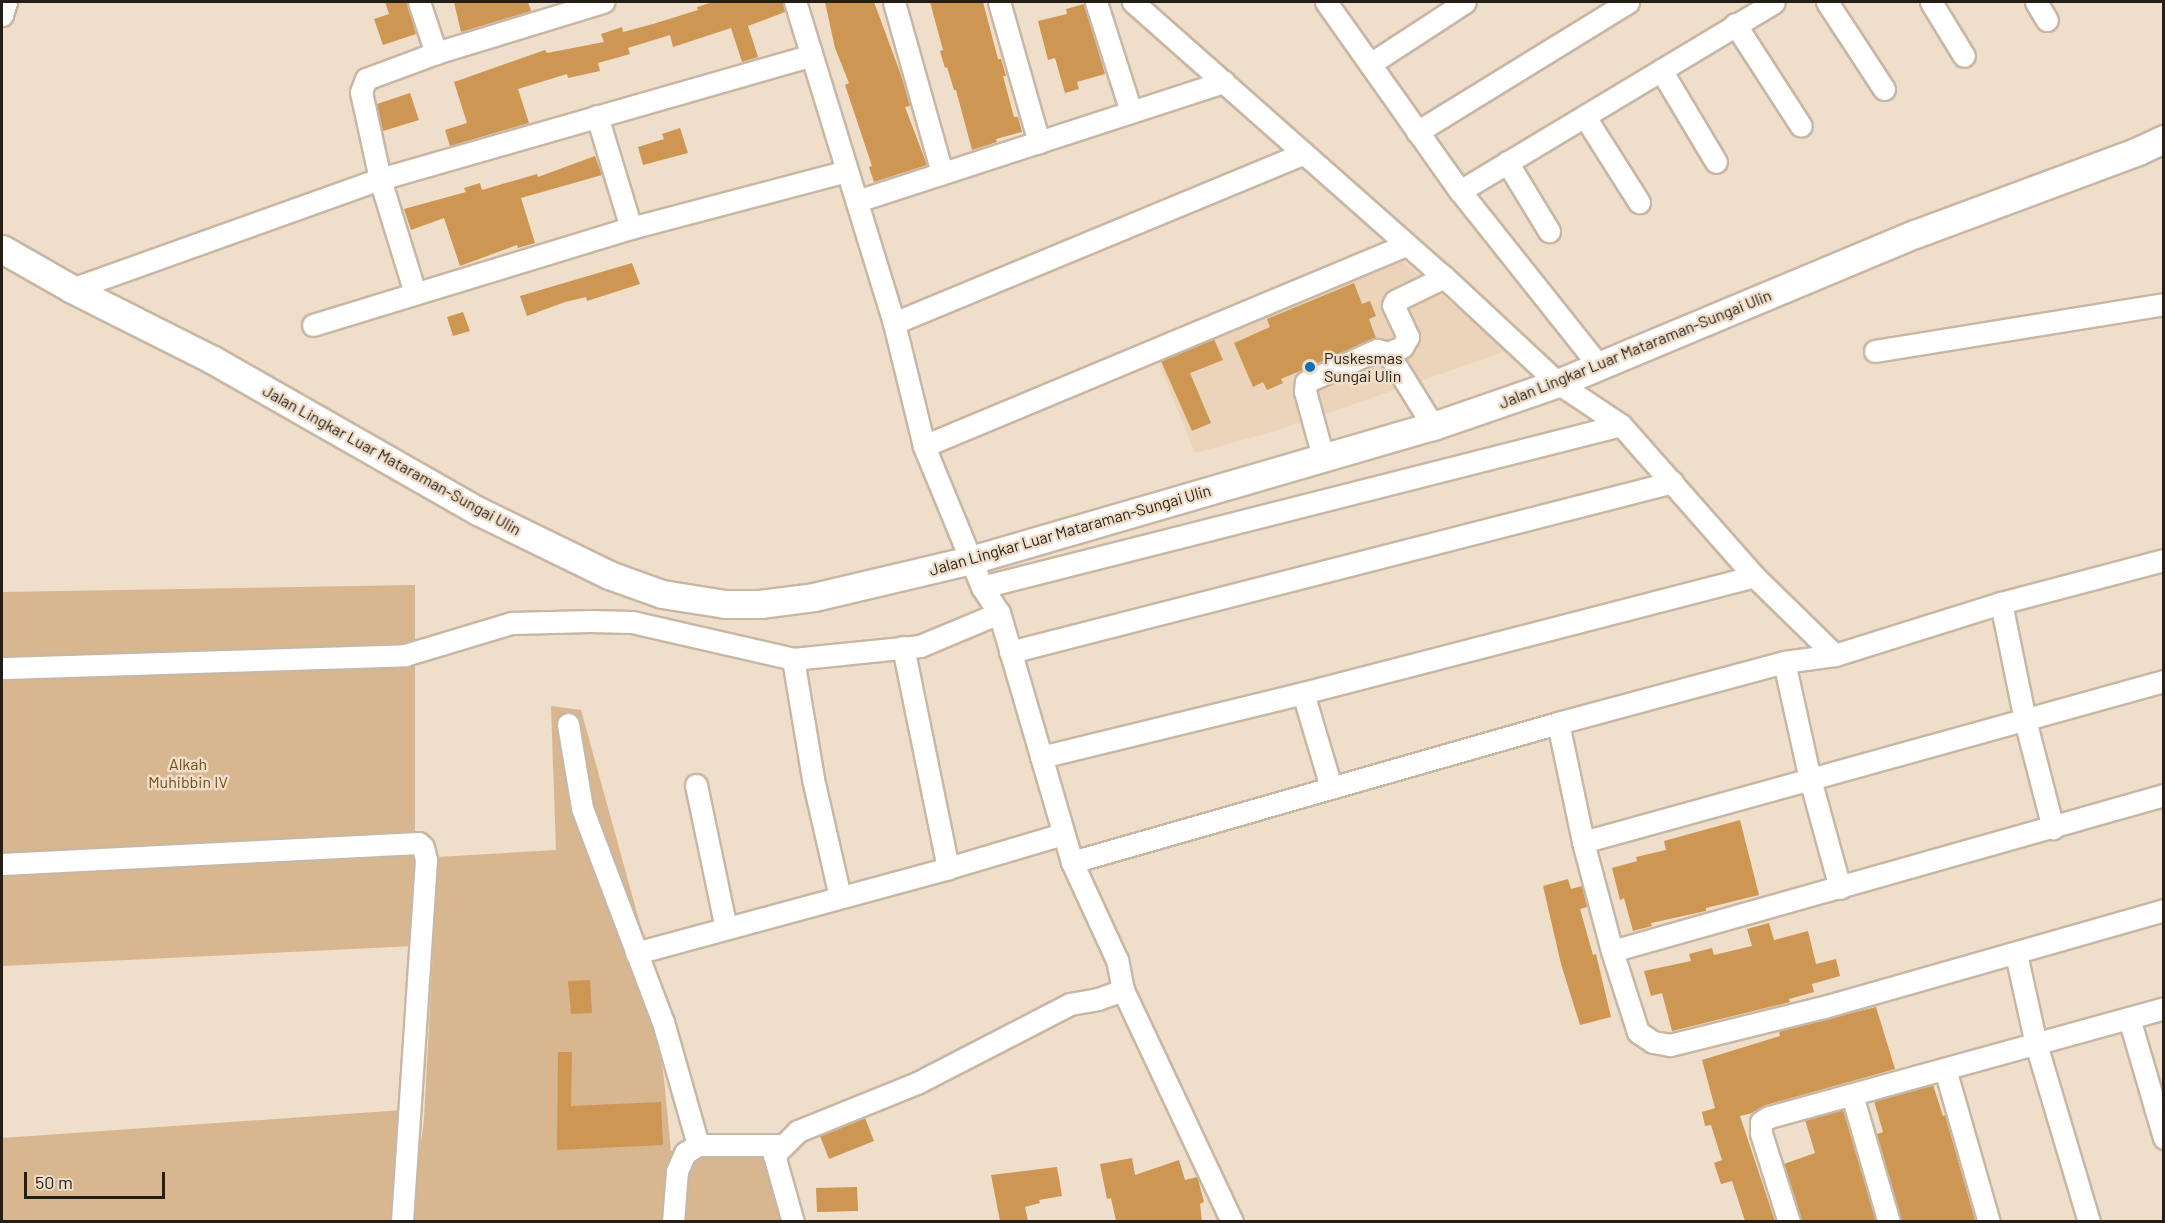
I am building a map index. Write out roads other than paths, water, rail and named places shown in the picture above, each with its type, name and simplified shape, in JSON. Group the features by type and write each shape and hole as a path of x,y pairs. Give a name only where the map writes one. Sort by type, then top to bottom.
{"main road":[{"name":"Jalan Lingkar Luar Mataraman-Sungai Ulin","path":"2,249 72,289 213,360 478,511 609,575 662,594 724,604 760,604 825,595 971,560 1433,426 1558,383 1915,234 2138,151 2163,139"}],"street":[{"path":"2,15 6,2"},
{"path":"419,2 436,53"},
{"path":"415,293 380,179 361,92 366,80 550,9 603,2"},
{"path":"795,2 894,323 924,446 982,587 999,613 1072,862 1117,960 1123,990 1233,1221"},
{"path":"894,2 942,173"},
{"path":"999,2 1039,142"},
{"path":"1096,2 1131,112"},
{"path":"1133,2 1442,275 1558,383 1621,425 1754,576 1835,655"},
{"path":"1326,2 1460,191 1599,366"},
{"path":"1370,64 1465,2"},
{"path":"1417,132 1628,2"},
{"path":"1460,191 1774,2"},
{"path":"1827,2 1884,89"},
{"path":"1931,2 1964,56"},
{"path":"2036,2 2047,20"},
{"path":"1735,24 1801,126"},
{"path":"72,289 380,179 812,55"},
{"path":"1661,70 1716,162"},
{"path":"857,201 1224,82"},
{"path":"597,116 631,228"},
{"path":"1585,117 1639,202"},
{"path":"894,323 1303,153"},
{"path":"1507,162 1549,231"},
{"path":"313,325 631,228 846,171"},
{"path":"924,446 1406,245"},
{"path":"1323,458 1305,392 1306,382 1377,350 1388,353 1402,347 1408,337 1393,305 1395,301 1436,281 1442,275"},
{"path":"1875,351 2163,304"},
{"path":"1388,353 1433,426"},
{"path":"982,587 1621,425"},
{"path":"1010,652 1673,482"},
{"path":"1072,862 1558,723 1784,662 1835,655 2001,603 2163,560"},
{"path":"1041,757 1303,693 1754,576"},
{"path":"2001,603 2025,720 2053,828"},
{"path":"2,668 405,655 512,623 590,621 632,622 794,659 921,646 999,613"},
{"path":"903,647 948,868"},
{"path":"794,659 813,779 840,897"},
{"path":"1784,662 1810,780 1840,888"},
{"path":"1583,842 2163,681"},
{"path":"1303,693 1331,787"},
{"path":"1558,723 1583,842 1612,951 1638,1032 1653,1042 1670,1045 1824,1007 2016,954 2163,910"},
{"path":"568,724 582,808 663,1022 698,1145"},
{"path":"696,785 726,928"},
{"path":"1612,951 2163,795"},
{"path":"636,953 1064,834"},
{"path":"2,864 418,843 423,848 426,860 402,1221"},
{"path":"2016,954 2036,1044 2089,1221"},
{"path":"793,1221 774,1155 798,1131 917,1083 1070,1004 1098,999 1123,990"},
{"path":"1789,1221 1761,1133 1761,1122 1769,1117 2163,1008"},
{"path":"2129,1018 2163,1138"},
{"path":"1945,1069 1989,1221"},
{"path":"1852,1095 1889,1221"},
{"path":"673,1221 677,1171 685,1153 698,1145 782,1145"}],"place":[{"name":"Puskesmas Sungai Ulin","path":"1310,367"}],"park label":[{"name":"Alkah Muhibbin IV","path":"188,773"}]}
